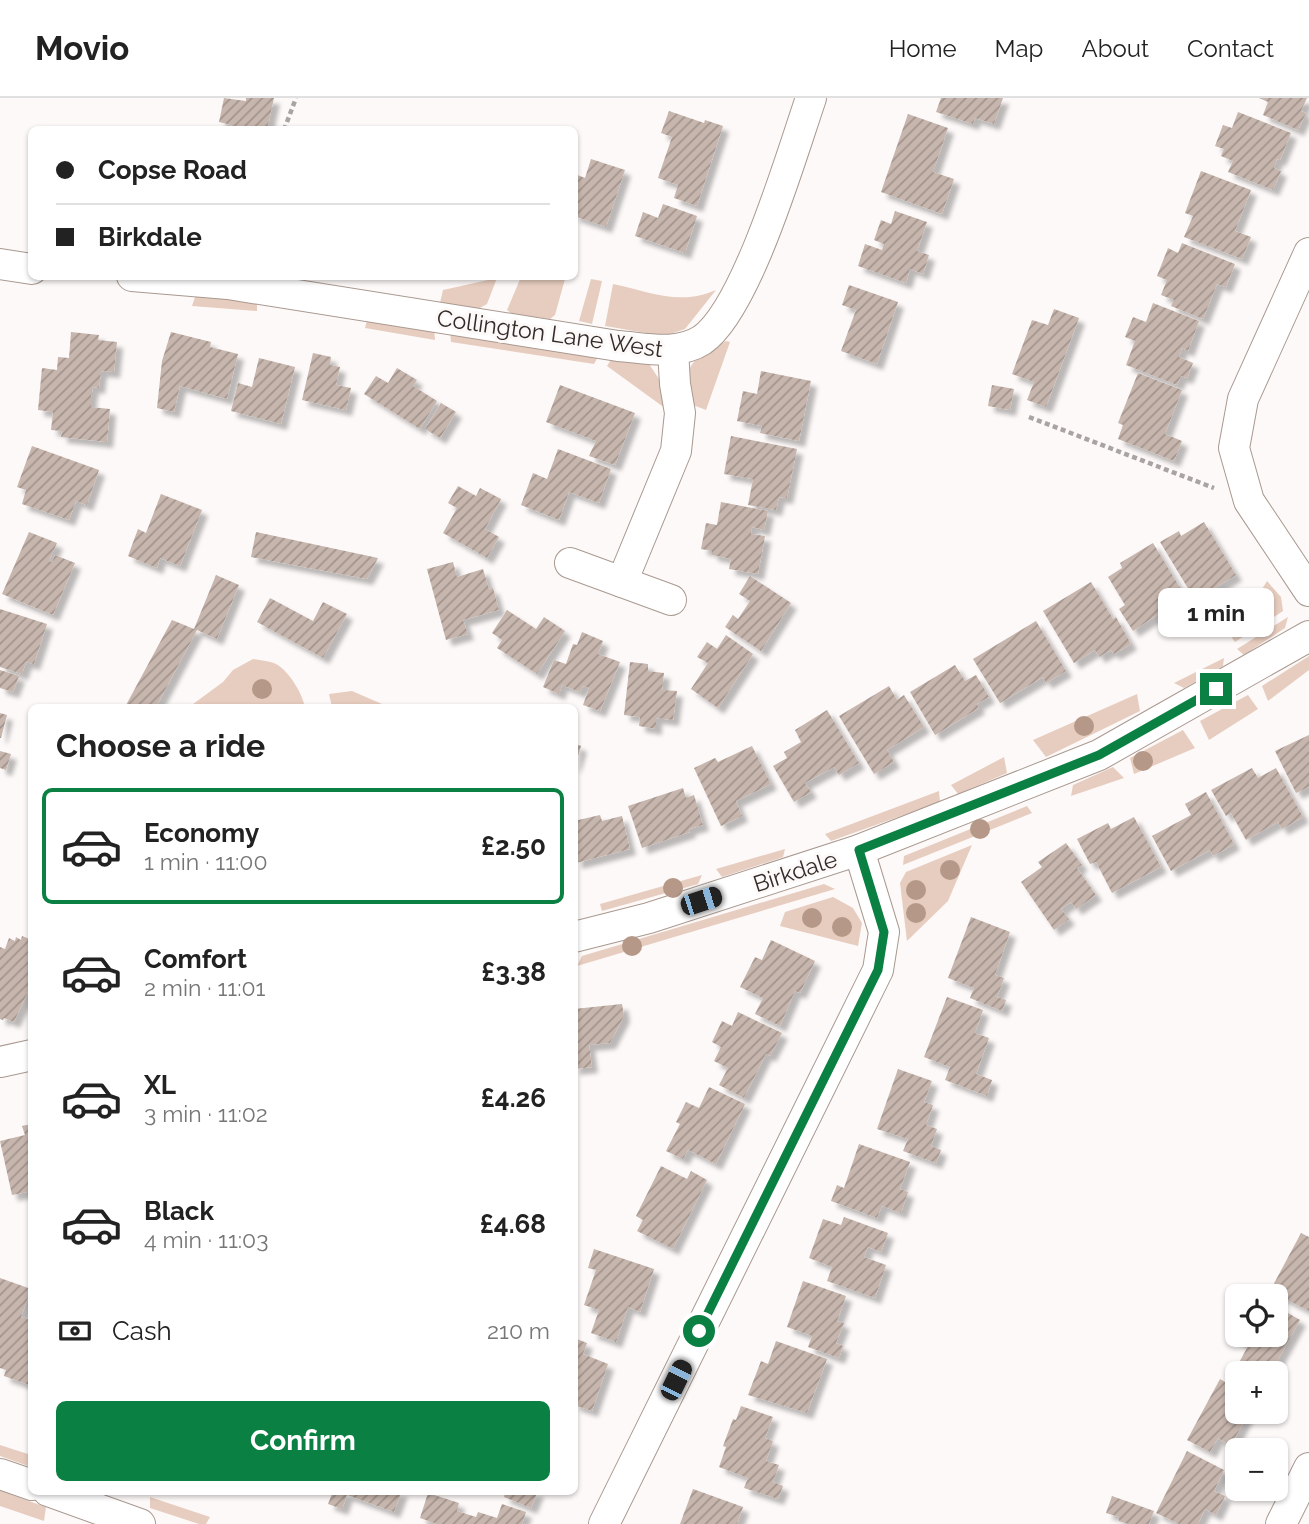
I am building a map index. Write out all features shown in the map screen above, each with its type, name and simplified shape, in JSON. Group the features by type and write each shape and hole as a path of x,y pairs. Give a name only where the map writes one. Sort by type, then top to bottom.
{"street":[{"name":"Collington Lane West","path":"180,280 228,284 618,346 673,350 702,340 733,299 760,245 811,98"},
{"path":"1309,253 1243,399 1234,448 1249,501 1309,591"},
{"path":"0,264 28,268"},
{"path":"622,582 676,451 680,413 673,350"},
{"path":"570,563 671,600"},
{"name":"Birkdale","path":"578,936 649,918 859,850 1099,755 1309,636"},
{"path":"604,1524 878,970 884,932 859,850"},
{"path":"0,1062 28,1056"},
{"path":"1281,1524 1309,1468"},
{"path":"0,1474 28,1484"},
{"path":"59,1495 140,1524"}],"path":[{"path":"286,126 296,98"},
{"path":"1029,417 1249,501"}],"shaded area":[{"path":"591,279 602,281 592,324 579,321"},
{"path":"496,280 487,304 478,309 440,303 443,290"},
{"path":"520,280 565,280 555,315 550,319 512,314 507,310"},
{"path":"613,284 677,297 703,295 716,290 685,329 664,336 605,326"},
{"path":"196,294 257,302 257,311 192,306"},
{"path":"368,317 434,329 435,340 365,328"},
{"path":"450,331 599,355 594,364 451,342"},
{"path":"726,341 730,342 706,410 693,405 688,380 692,365"},
{"path":"612,358 649,364 663,385 669,411 607,366"},
{"path":"1267,581 1281,597 1283,611 1235,642 1232,638"},
{"path":"1288,617 1285,628 1244,655 1237,649"},
{"path":"1309,656 1309,670 1268,701 1262,686"},
{"path":"1224,658 1223,666 1184,688 1174,683"},
{"path":"253,659 276,664 294,683 304,704 193,704 223,682 233,670"},
{"path":"352,691 382,704 331,704 329,694"},
{"path":"1137,694 1140,711 1046,757 1033,740"},
{"path":"1248,695 1258,709 1209,740 1200,721"},
{"path":"1183,730 1195,748 1134,774 1130,758"},
{"path":"1004,757 1007,773 958,794 951,785"},
{"path":"1113,767 1124,778 1071,796 1073,785"},
{"path":"939,791 940,802 831,841 825,834"},
{"path":"1027,806 1032,813 903,865 904,856"},
{"path":"972,845 948,901 907,941 900,883 906,872"},
{"path":"785,849 783,857 722,877 716,869"},
{"path":"702,875 698,884 602,911 600,904"},
{"path":"824,884 835,889 578,966 582,956"},
{"path":"833,897 853,908 862,923 858,946 780,926 785,912"},
{"path":"0,1445 28,1454 28,1466 0,1456"},
{"path":"0,1491 46,1507 44,1521 0,1506"},
{"path":"150,1497 210,1517 206,1524 199,1524 150,1508"}],"building":[{"path":"224,98 246,101 246,98 274,98 268,126 232,126 219,122"},
{"path":"941,98 1003,98 994,124 975,118 973,124 936,112"},
{"path":"1259,98 1307,98 1301,111 1306,113 1298,130 1263,115 1268,102"},
{"path":"669,111 704,123 705,120 723,126 697,206 674,198 678,185 658,178 672,137 661,133"},
{"path":"1238,112 1291,133 1274,168 1281,171 1273,190 1228,172 1233,161 1221,156 1224,149 1215,146 1223,125 1232,128"},
{"path":"908,114 948,128 933,172 954,179 942,214 881,192"},
{"path":"591,159 625,170 606,227 578,217 578,175 585,178"},
{"path":"1201,171 1251,190 1235,231 1251,237 1242,259 1184,237 1193,216 1185,213"},
{"path":"663,204 697,216 685,253 635,236 643,212 658,218"},
{"path":"895,211 927,222 917,251 929,255 923,274 910,269 906,283 858,266 865,244 882,250 884,244 874,240 881,220 891,224"},
{"path":"1182,243 1235,264 1226,287 1217,284 1203,319 1171,306 1174,300 1161,295 1167,280 1157,276 1168,248 1178,253"},
{"path":"849,285 898,302 877,364 841,351 856,310 842,305"},
{"path":"1153,303 1199,321 1188,351 1182,348 1179,357 1193,363 1187,378 1181,376 1177,385 1126,365 1135,341 1125,337 1133,317 1146,322"},
{"path":"1054,309 1079,318 1046,407 1027,400 1034,382 1012,374 1032,320 1048,325"},
{"path":"71,332 99,335 98,340 117,342 114,372 101,371 99,388 93,387 91,397 91,407 110,409 107,442 61,437 62,431 51,430 53,412 38,410 42,368 57,370 58,357 69,358"},
{"path":"171,332 211,342 210,347 238,354 227,399 180,386 174,412 157,408 162,361"},
{"path":"313,353 331,357 330,365 340,367 336,385 351,388 346,410 302,400"},
{"path":"259,358 295,367 281,424 231,411 238,383 252,387"},
{"path":"397,368 417,380 413,386 437,401 420,429 364,394 376,376 388,383"},
{"path":"761,371 811,381 799,441 760,433 762,426 737,421 743,391 757,394"},
{"path":"1138,373 1182,390 1165,434 1182,441 1174,461 1118,439 1123,425 1118,423"},
{"path":"560,385 635,413 615,465 589,456 596,441 546,422"},
{"path":"992,385 1014,389 1010,410 988,406"},
{"path":"441,403 456,412 440,438 425,429"},
{"path":"731,436 797,449 787,498 779,497 776,510 748,505 753,479 724,474"},
{"path":"32,446 99,470 87,505 76,501 69,520 22,504 26,490 17,487"},
{"path":"558,449 611,469 599,503 569,492 559,520 521,505 533,473 547,479"},
{"path":"458,486 476,496 480,488 501,499 485,529 499,537 487,558 443,533 457,508 448,503"},
{"path":"161,494 202,510 180,566 160,558 157,568 128,556 138,529 146,533"},
{"path":"721,502 768,511 764,530 752,527 751,534 765,536 758,574 729,569 731,559 712,555 712,551 701,549 706,523 717,525"},
{"path":"1204,522 1236,575 1195,600 1160,542 1179,531 1181,536"},
{"path":"29,532 57,543 49,561 52,562 55,555 75,563 53,615 2,594"},
{"path":"256,532 378,558 367,579 251,557"},
{"path":"1153,543 1185,596 1133,631 1119,609 1125,605 1108,577 1122,568 1120,563"},
{"path":"453,562 457,577 483,569 489,589 493,588 499,610 463,620 468,634 446,640 427,569"},
{"path":"216,575 239,585 217,639 197,630 158,704 127,704 172,620 194,629"},
{"path":"750,576 791,603 761,651 725,627 733,615 738,619 750,601 739,594"},
{"path":"1091,582 1131,644 1114,654 1111,650 1099,657 1095,650 1074,663 1043,611"},
{"path":"270,598 313,621 323,602 347,614 323,658 257,622"},
{"path":"0,609 47,624 34,664 26,662 22,674 0,667"},
{"path":"507,610 536,629 544,617 565,631 537,674 497,648 502,640 492,633"},
{"path":"1036,621 1066,671 1046,683 1043,677 1000,703 973,659"},
{"path":"582,632 603,641 598,654 620,662 600,711 583,705 589,688 583,686 580,692 562,685 559,694 543,687 554,660 566,664 573,644 577,645"},
{"path":"726,635 753,654 718,708 691,689 708,663 697,657 707,642 717,649"},
{"path":"630,662 648,664 648,671 664,673 662,690 677,691 673,720 656,718 656,729 639,726 640,717 624,715"},
{"path":"955,665 965,681 976,675 989,697 977,704 979,708 935,735 910,692"},
{"path":"0,670 19,676 13,692 0,688"},
{"path":"889,686 897,700 904,695 924,727 887,750 894,762 874,774 839,716"},
{"path":"827,710 859,763 839,775 834,767 805,783 811,792 794,802 773,766 787,758 784,752 801,742 795,730"},
{"path":"0,713 7,715 1,738 0,738"},
{"path":"1309,735 1309,787 1296,793 1275,751"},
{"path":"752,746 771,784 736,801 742,816 721,826 694,768 715,758 718,762"},
{"path":"0,751 11,754 6,770 0,768"},
{"path":"1252,768 1258,778 1276,768 1303,817 1282,829 1278,822 1246,840 1231,813 1226,816 1211,790"},
{"path":"683,788 686,798 694,795 703,825 642,848 628,806"},
{"path":"1206,792 1234,844 1213,856 1210,850 1171,871 1152,836 1191,815 1185,804"},
{"path":"600,815 602,821 622,816 630,849 578,862 578,820"},
{"path":"1134,817 1161,867 1112,893 1096,862 1090,864 1077,839 1108,823 1111,829"},
{"path":"1066,843 1082,865 1077,868 1096,895 1076,909 1071,902 1061,909 1069,919 1054,930 1021,882 1042,867 1038,862"},
{"path":"971,917 1010,932 995,975 1004,978 997,997 1006,1000 1002,1011 970,998 974,988 948,978"},
{"path":"22,936 28,938 28,992 14,1022 0,1019 0,947 5,949 9,938 15,941 16,937 21,940"},
{"path":"771,940 815,961 800,993 795,991 780,1026 755,1014 763,998 740,987 755,957 762,960"},
{"path":"947,997 983,1010 975,1033 989,1038 976,1074 992,1080 987,1096 945,1080 950,1067 924,1057"},
{"path":"622,1004 624,1016 610,1043 589,1045 592,1067 578,1069 578,1009"},
{"path":"738,1012 782,1033 770,1056 766,1054 744,1098 719,1085 728,1068 714,1061 721,1047 712,1042 722,1021 732,1026"},
{"path":"898,1069 932,1081 924,1102 933,1105 926,1125 937,1129 931,1146 941,1150 936,1163 903,1151 908,1139 877,1129"},
{"path":"709,1087 745,1104 716,1164 688,1150 683,1159 666,1151 680,1124 676,1122 686,1102 699,1108"},
{"path":"28,1125 28,1192 12,1195 0,1141 25,1135 22,1126"},
{"path":"859,1144 910,1162 900,1189 908,1192 901,1213 882,1206 877,1218 831,1201 837,1185 844,1188"},
{"path":"661,1166 687,1179 691,1171 707,1180 673,1249 637,1231 643,1220 636,1216"},
{"path":"844,1217 888,1233 881,1252 868,1247 864,1257 886,1265 875,1298 827,1281 832,1267 809,1258 823,1219 841,1225"},
{"path":"1301,1233 1309,1237 1309,1311 1288,1300 1288,1284 1274,1284"},
{"path":"594,1249 654,1269 640,1312 628,1307 616,1342 591,1333 599,1310 584,1305 596,1270 588,1268"},
{"path":"0,1278 28,1288 28,1297 21,1317 28,1319 28,1385 4,1376 6,1370 0,1368"},
{"path":"803,1281 846,1296 837,1321 844,1323 836,1343 843,1346 839,1358 808,1347 812,1336 787,1327"},
{"path":"1288,1313 1300,1320 1288,1342"},
{"path":"578,1340 587,1343 583,1354 608,1364 592,1411 578,1406"},
{"path":"776,1341 827,1359 807,1413 748,1395 761,1361 768,1364"},
{"path":"1247,1347 1285,1347 1277,1361 1240,1361"},
{"path":"1220,1379 1225,1382 1225,1424 1243,1424 1235,1438 1225,1438 1225,1442 1218,1438 1210,1452 1187,1440"},
{"path":"741,1406 773,1417 765,1438 773,1441 766,1461 779,1465 773,1482 783,1486 778,1499 744,1488 748,1478 719,1467 726,1447 723,1446"},
{"path":"1187,1451 1224,1470 1214,1491 1225,1496 1216,1515 1205,1509 1198,1524 1179,1524 1156,1513"},
{"path":"693,1489 743,1507 737,1524 680,1524"},
{"path":"331,1495 347,1495 342,1509 328,1504"},
{"path":"347,1495 400,1495 394,1512"},
{"path":"427,1495 459,1503 457,1511 476,1517 478,1512 497,1518 502,1504 526,1512 522,1524 437,1524 420,1518"},
{"path":"505,1495 536,1495 531,1508"},
{"path":"1112,1496 1154,1511 1149,1524 1128,1524 1119,1521 1119,1517 1106,1513"}],"route":[{"path":"699,1331 878,970 884,932 859,850 1099,755 1216,689"}]}
